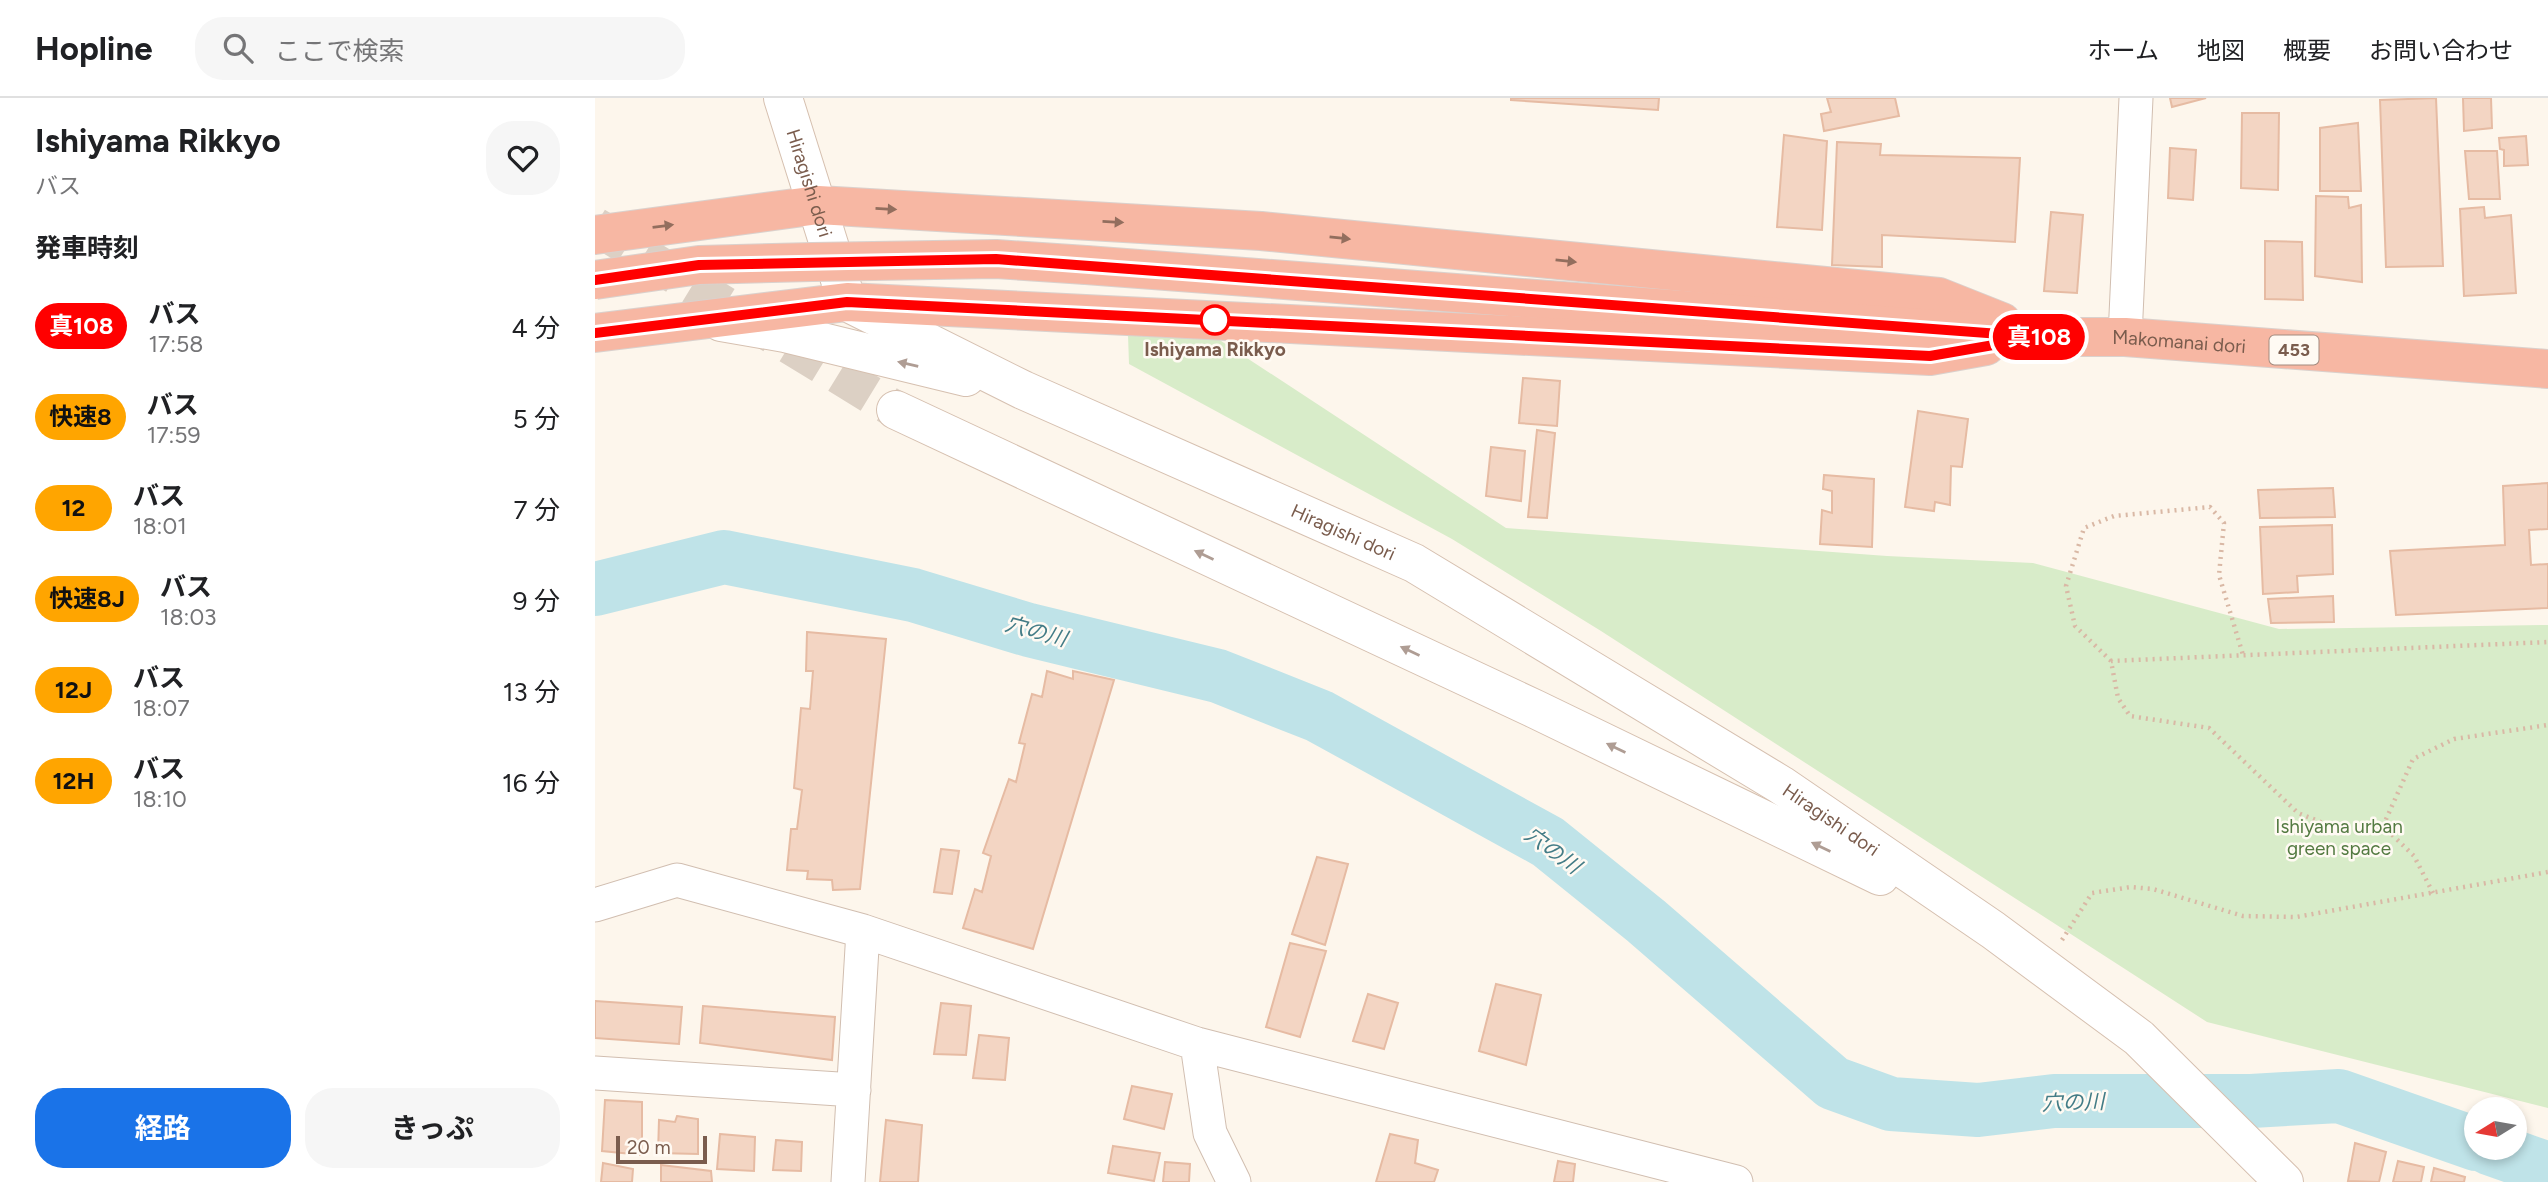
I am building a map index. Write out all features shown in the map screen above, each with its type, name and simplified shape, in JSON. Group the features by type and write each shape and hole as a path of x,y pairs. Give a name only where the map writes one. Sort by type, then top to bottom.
{"highway":[{"path":"595,235 818,205 1261,231 1939,297 2040,337"},
{"name":"Makomanai dori","path":"595,280 699,265 996,259 2040,337 2125,337 2548,369"},
{"path":"595,333 847,302 1930,356 2040,337"}],"street":[{"path":"2125,337 2136,98"},
{"name":"Hiragishi dori","path":"788,114 847,302 1023,390 1414,563 1781,785 1993,930 2139,1038 2284,1182"},
{"path":"707,319 785,333 1023,390"},
{"name":"Hiragishi dori","path":"896,410 1535,709 1993,930"},
{"path":"595,905 677,880 863,931 1197,1044 1736,1182"},
{"path":"848,1182 863,931"},
{"path":"1197,1044 1210,1133 1234,1182"},
{"path":"595,1073 854,1090"}],"path":[{"path":"2243,655 2219,575 2224,523 2210,507 2114,516 2084,528 2066,586 2075,625 2111,661 2118,698 2130,716 2209,727 2298,813 2328,825 2383,826 2414,856 2433,893"},
{"path":"2111,661 2548,642"},
{"path":"2383,826 2413,760 2454,739 2548,725"},
{"path":"2044,968 2092,893 2142,888 2243,916 2296,918 2548,872"}],"green space":[{"name":"Ishiyama urban green space","path":"1128,335 1215,337 1506,528 1887,556 2033,563 2279,629 2548,625 2548,1108 2527,1103 2527,1097 2504,1097 2207,1022 1601,631 1452,539 1129,364"}],"building":[{"path":"1511,98 1659,98 1658,110"},
{"path":"1827,98 1895,98 1899,116 1824,131 1821,114 1831,112"},
{"path":"2170,98 2206,98 2172,107"},
{"path":"2436,98 2443,266 2386,267 2380,100"},
{"path":"2463,98 2491,98 2492,128 2464,131"},
{"path":"2242,113 2279,113 2278,190 2241,188"},
{"path":"2358,123 2361,191 2320,191 2320,128"},
{"path":"1784,135 1827,141 1822,230 1777,227"},
{"path":"2526,136 2528,165 2504,166 2504,150 2500,149 2499,138"},
{"path":"1837,142 1881,144 1880,155 2020,158 2015,242 1882,235 1882,267 1832,265"},
{"path":"2170,148 2196,150 2193,200 2168,198"},
{"path":"2465,151 2497,151 2500,199 2469,199"},
{"path":"2316,196 2348,197 2349,208 2361,205 2362,282 2315,276"},
{"path":"2484,207 2485,218 2511,215 2516,293 2464,296 2460,209"},
{"path":"2051,212 2083,215 2077,293 2044,291"},
{"path":"2265,241 2302,242 2303,300 2265,299"},
{"path":"1523,378 1560,381 1557,426 1519,423"},
{"path":"1918,411 1968,419 1962,467 1951,466 1950,505 1935,502 1934,511 1905,507"},
{"path":"1537,430 1555,433 1547,518 1528,517"},
{"path":"1491,447 1525,451 1521,501 1486,496"},
{"path":"1824,475 1874,479 1872,547 1820,544 1822,510 1832,513 1832,491 1823,489"},
{"path":"2548,483 2548,529 2529,530 2531,565 2548,564 2548,608 2396,615 2390,551 2505,545 2503,486"},
{"path":"2333,488 2335,517 2260,518 2258,490"},
{"path":"2332,525 2333,574 2297,576 2298,592 2263,594 2260,527"},
{"path":"2333,596 2334,622 2271,623 2268,599"},
{"path":"807,632 886,639 860,889 833,890 832,880 807,879 808,871 787,870 791,829 797,829 802,790 794,788 801,708 810,709 813,671 806,671"},
{"path":"1047,671 1073,679 1073,671 1114,680 1033,949 963,928 975,889 982,892 991,856 983,853 1009,779 1016,782 1025,744 1019,743 1032,694 1042,697"},
{"path":"941,849 959,851 952,894 934,892"},
{"path":"1317,857 1348,864 1325,945 1292,934"},
{"path":"1290,943 1326,951 1300,1037 1266,1027"},
{"path":"1496,984 1541,995 1526,1065 1479,1051"},
{"path":"1368,994 1398,1003 1384,1049 1353,1041"},
{"path":"595,1001 682,1007 679,1044 595,1038"},
{"path":"941,1003 971,1006 966,1055 934,1054"},
{"path":"703,1006 835,1017 832,1060 700,1043"},
{"path":"979,1035 1009,1038 1005,1080 973,1078"},
{"path":"1132,1086 1172,1094 1164,1129 1124,1119"},
{"path":"605,1100 642,1102 642,1155 602,1151"},
{"path":"677,1116 698,1119 698,1154 658,1153 659,1120 675,1122"},
{"path":"886,1120 922,1125 918,1182 880,1182"},
{"path":"720,1134 755,1137 754,1171 717,1169"},
{"path":"1390,1134 1418,1140 1415,1163 1438,1170 1434,1182 1376,1182"},
{"path":"776,1140 802,1142 801,1171 773,1170"},
{"path":"2355,1143 2386,1152 2379,1182 2348,1181"},
{"path":"1113,1146 1160,1153 1154,1181 1108,1173"},
{"path":"1558,1161 1575,1164 1573,1182 1554,1182"},
{"path":"2398,1161 2424,1167 2421,1182 2393,1182"},
{"path":"1165,1162 1190,1164 1189,1182 1163,1182"},
{"path":"603,1163 633,1169 632,1182 601,1182"},
{"path":"661,1165 711,1171 712,1182 661,1182"},
{"path":"2434,1168 2465,1177 2464,1182 2431,1182"}],"waterway":[{"name":"穴の川","path":"595,589 724,557 913,595 1029,630 1218,676 1319,716 1548,842 1646,921 1833,1083 1891,1104 1978,1110 2054,1101 2251,1101 2339,1096 2464,1140"},
{"name":"穴の川","path":"2523,1160 2548,1169"}],"tunnel":[{"path":"595,226 896,410"}],"bus line":[{"name":"真108","path":"595,280 699,265 996,259 2040,337 1930,356 847,302 595,333"}],"place":[{"name":"Ishiyama Rikkyo","path":"1215,320"}]}
